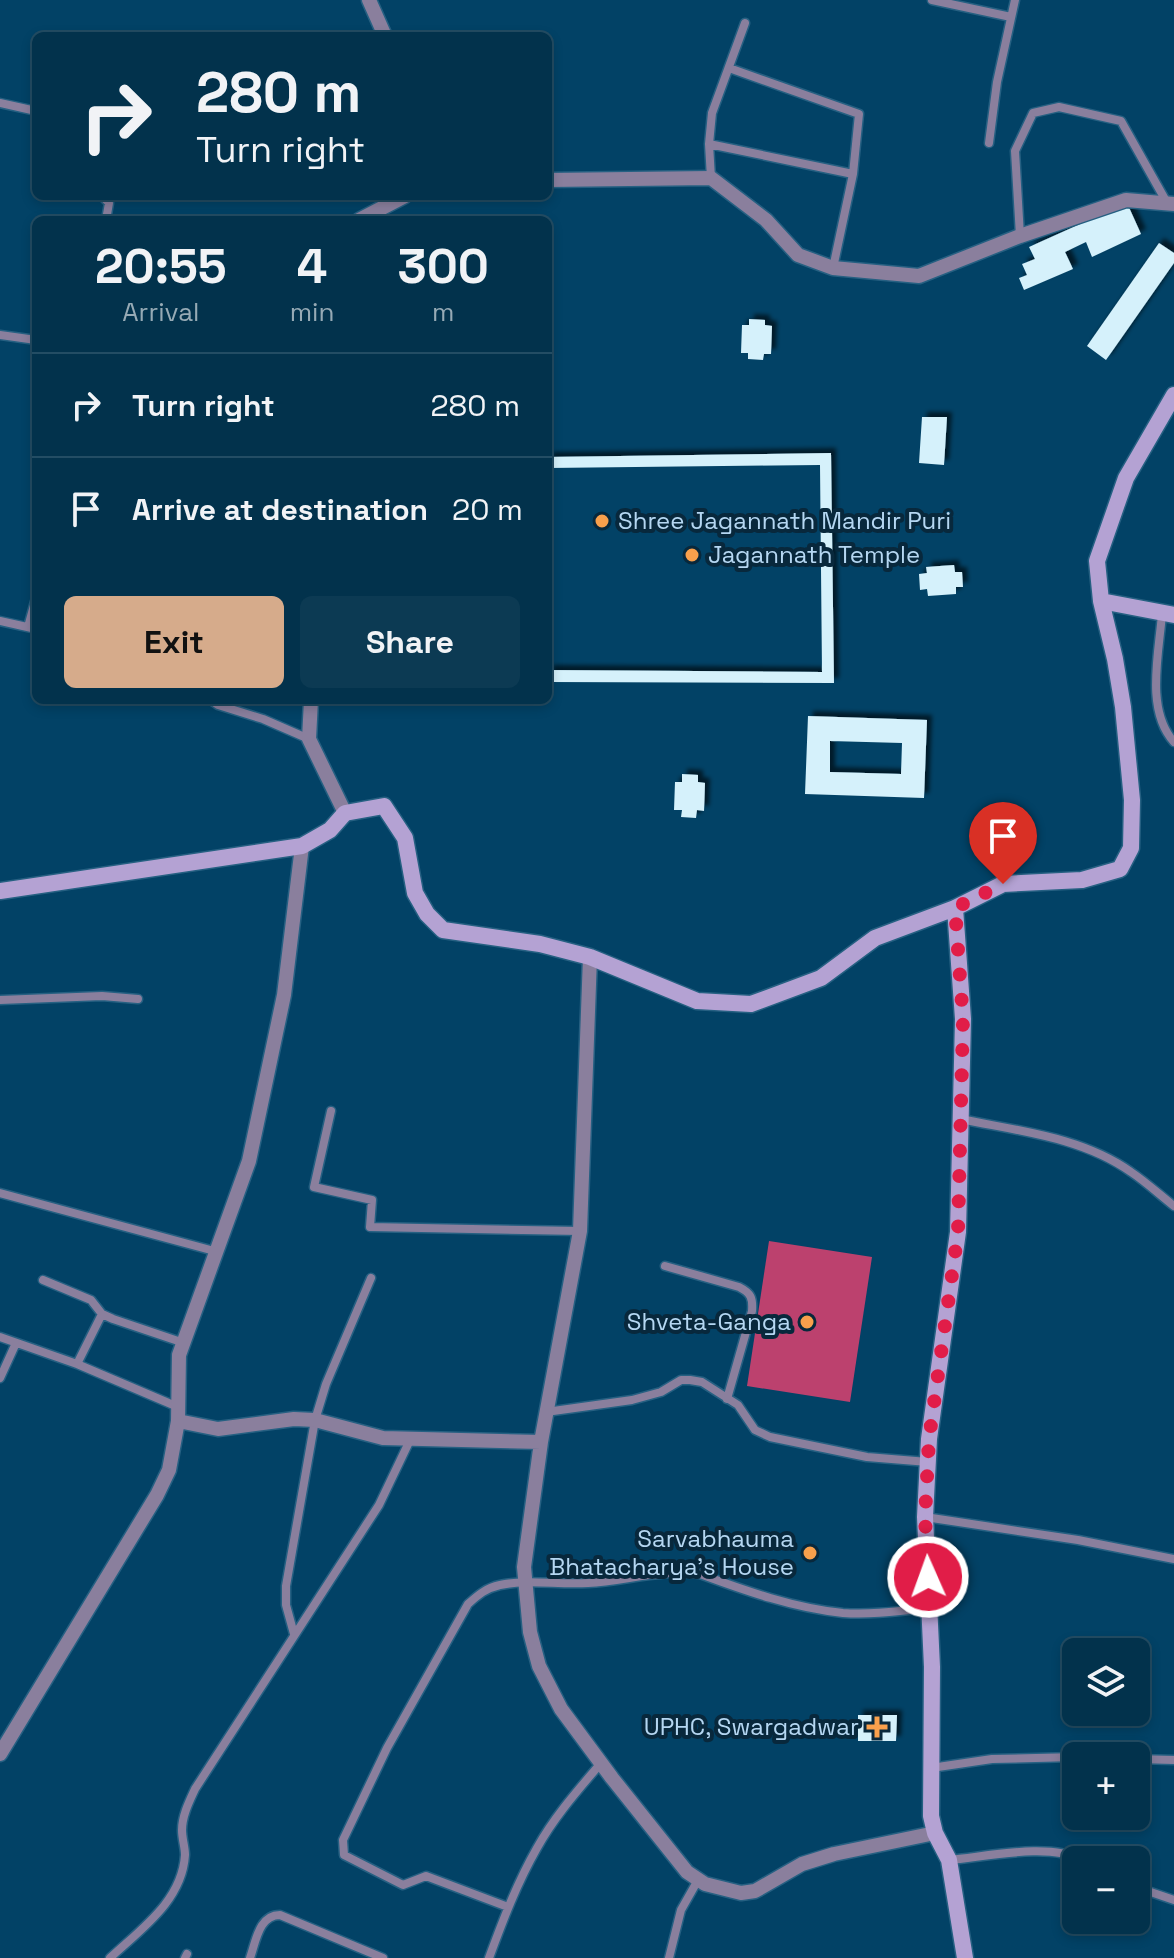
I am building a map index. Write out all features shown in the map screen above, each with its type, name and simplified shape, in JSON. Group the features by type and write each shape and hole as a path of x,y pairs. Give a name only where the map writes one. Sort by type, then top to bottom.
{"main road":[{"path":"0,891 302,846 330,830 345,813 384,806 405,838 415,893 427,914 443,930 540,944 590,957 697,1001 751,1004 821,978 875,938 955,908 1003,884 1082,880 1120,869 1131,848 1132,800 1123,707 1101,601 1097,561 1126,478 1174,395"},
{"path":"1101,601 1168,614"},
{"path":"955,908 963,1019 958,1232 928,1462 925,1517 932,1667 931,1816 935,1833 949,1860 965,1958"}],"street":[{"path":"369,0 383,32"},
{"path":"932,0 1011,17"},
{"path":"989,143 997,82 1015,0"},
{"path":"711,178 709,144 712,113 745,23"},
{"path":"729,68 859,114 853,174 833,268"},
{"path":"0,103 32,110"},
{"path":"1020,236 1015,151 1033,113 1059,107 1121,121 1170,202"},
{"path":"709,144 853,174"},
{"path":"552,180 711,178 766,220 798,255 833,268 919,276 1020,236 1126,200 1170,202"},
{"path":"367,216 397,200"},
{"path":"0,335 32,339"},
{"path":"1168,614 1157,690 1160,717 1166,733 1174,742"},
{"path":"0,621 32,628"},
{"path":"217,704 263,719 309,739"},
{"path":"311,704 309,739 345,813"},
{"path":"0,1754 157,1495 169,1470 178,1414 179,1355 249,1161 284,995 302,846"},
{"path":"590,957 580,1231 546,1412 524,1567 530,1632 539,1666 561,1709 601,1763 687,1872 698,1880 724,1890 741,1893 755,1891 802,1864 834,1854 935,1833"},
{"path":"0,1000 102,996 138,999"},
{"path":"331,1111 314,1187 372,1200 370,1227 580,1231"},
{"path":"961,1119 1061,1140 1096,1152 1129,1170 1174,1206"},
{"path":"0,1193 218,1252"},
{"path":"665,1266 739,1287 749,1293 753,1300 727,1399"},
{"path":"294,1634 286,1605 286,1586 315,1420 326,1384 371,1278"},
{"path":"43,1280 91,1300 102,1314 184,1343"},
{"path":"77,1364 102,1314"},
{"path":"0,1337 77,1364 178,1414 218,1429 294,1419 315,1420 383,1438 541,1442"},
{"path":"0,1378 16,1343"},
{"path":"546,1412 632,1400 661,1392 681,1380 702,1382 738,1405 755,1430 770,1437 867,1457 928,1462"},
{"path":"110,1958 169,1901 182,1874 185,1853 182,1828 195,1789 379,1505 411,1438"},
{"path":"925,1517 1078,1540 1174,1559"},
{"path":"508,1907 426,1876 403,1885 344,1855 341,1848 387,1748 468,1604 488,1589 525,1582 559,1585 593,1583 683,1572 700,1574 797,1605 844,1613 885,1613 929,1608"},
{"path":"930,1768 992,1759 1062,1757"},
{"path":"1150,1759 1174,1760"},
{"path":"489,1958 508,1907 538,1847 601,1763"},
{"path":"949,1860 1035,1852 1062,1855"},
{"path":"669,1958 681,1910 698,1880"},
{"path":"1150,1892 1174,1900"},
{"path":"250,1958 264,1920 280,1915 383,1958"}],"shaded area":[{"path":"769,1241 872,1257 850,1402 747,1386"}],"building":[{"path":"1127,203 1141,234 1092,257 1086,242 1065,252 1073,269 1024,290 1019,278 1027,275 1022,264 1035,259 1029,247"},
{"path":"1159,243 1174,253 1174,263 1106,360 1087,346"},
{"path":"749,319 765,320 765,325 772,326 771,354 764,354 763,360 748,359 748,353 741,353 742,325 749,325"},
{"path":"922,417 947,417 944,465 919,463"},
{"path":"831,453 834,683 552,682 552,670 822,672 820,465 552,468 552,457"},
{"path":"954,565 955,572 962,572 963,587 956,587 956,594 928,596 927,589 920,590 919,574 927,573 926,567"},
{"path":"808,716 927,720 924,798 805,794","holes":["830,741 902,743 901,774 830,772"]},
{"path":"682,774 698,775 698,782 705,783 704,811 697,810 696,818 681,817 682,810 674,810 675,782 682,782"},
{"path":"858,1715 897,1715 896,1741 858,1741"}],"place":[{"name":"Shree Jagannath Mandir Puri","path":"602,521"},
{"name":"Jagannath Temple","path":"692,555"},
{"name":"Shveta-Ganga","path":"807,1322"},
{"name":"Sarvabhauma Bhatacharya's House","path":"810,1553"},
{"name":"UPHC, Swargadwar","path":"877,1727"}],"route":[{"path":"928,1577 925,1517 929,1439 958,1232 963,1019 955,908 1003,884"}]}
